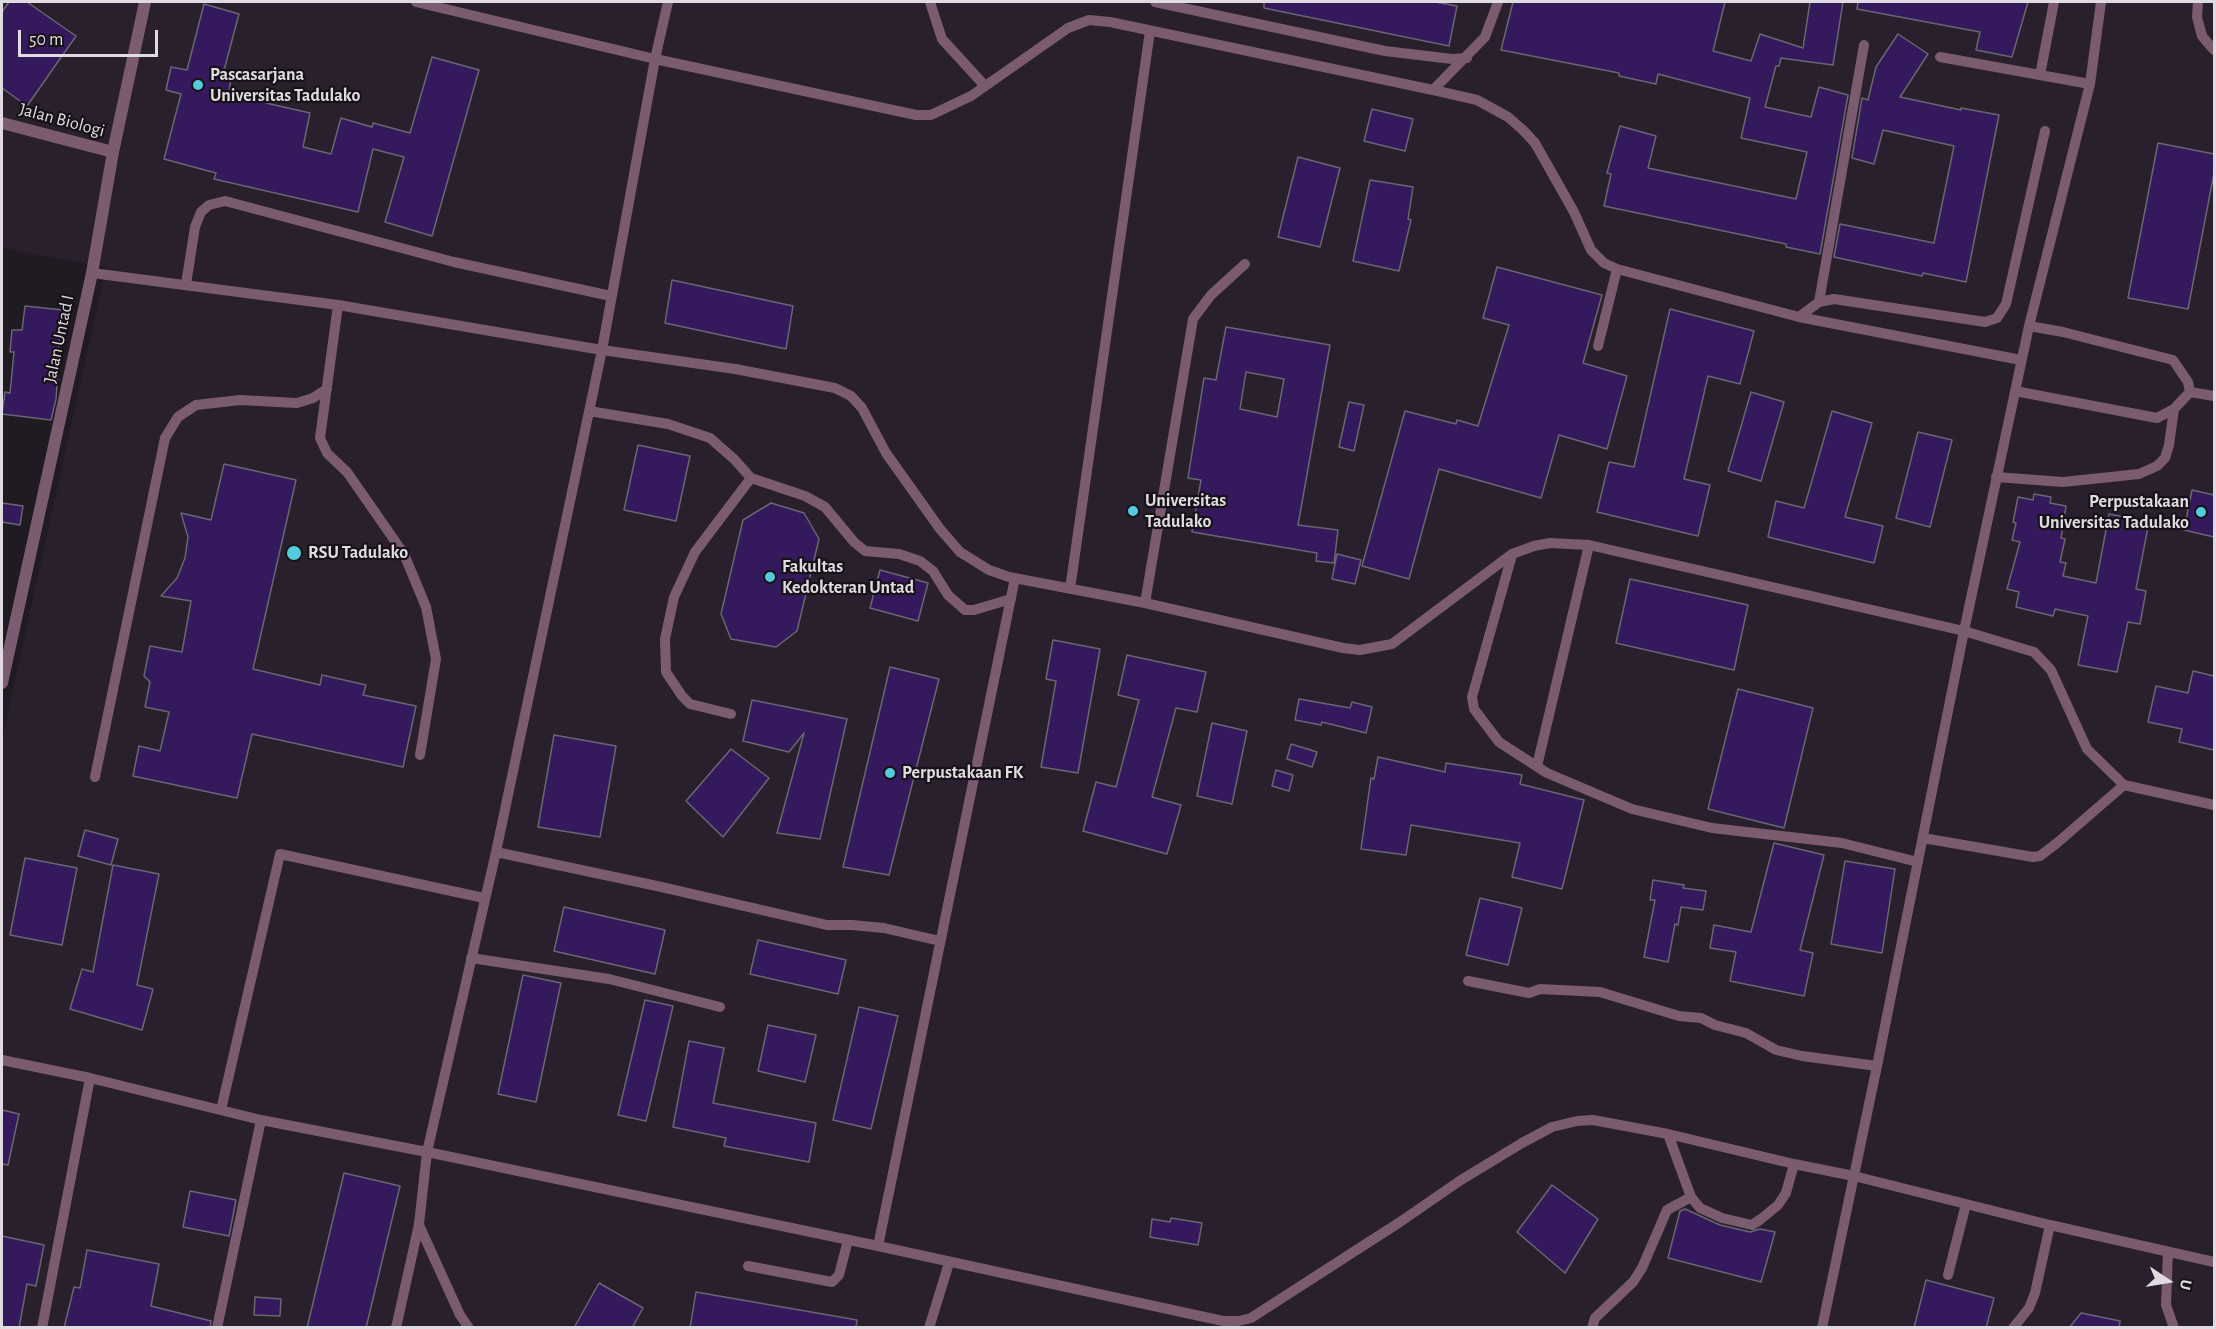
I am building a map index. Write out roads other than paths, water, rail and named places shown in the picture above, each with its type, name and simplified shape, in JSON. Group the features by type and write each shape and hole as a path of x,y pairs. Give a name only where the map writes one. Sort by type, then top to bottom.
{"street":[{"name":"Jalan Untad I","path":"2,683 92,273 113,152 145,2"},
{"name":"Jalan Biologi","path":"2,123 113,152"}],"lane":[{"path":"416,2 655,59 916,115 931,115 950,107 985,86 1068,28 1089,20 1110,22 1433,90 1477,100 1508,117 1523,130 1535,143 1574,212 1591,250 1604,263 1799,316 2021,360"},
{"path":"396,1328 419,1224 427,1152 496,852 602,350 655,59 668,2"},
{"path":"930,2 942,39 985,86"},
{"path":"1155,2 1385,51 1467,58"},
{"path":"1433,90 1467,58 1485,37 1498,2"},
{"path":"2040,75 2054,2"},
{"path":"1822,1328 2028,326 2091,84 2101,2"},
{"path":"2198,2 2202,36 2214,50"},
{"path":"1070,589 1150,31"},
{"path":"1819,302 1864,45"},
{"path":"1940,57 2091,84"},
{"path":"1799,316 1819,302 1834,299 1985,322 1997,318 2006,303 2045,131"},
{"path":"186,284 195,227 201,212 209,205 225,201 454,262 611,296"},
{"path":"1145,603 1193,319 1211,295 1245,264"},
{"path":"1598,346 1617,268"},
{"path":"92,273 338,305 602,350 735,369 836,388 851,396 862,408 886,453 960,552 989,570 1015,578 1145,603 1343,648 1360,650 1392,644 1512,554 1550,543 1588,545 1964,631 2034,652 2051,670 2087,749 2124,785 2214,805"},
{"path":"338,305 320,438 327,453 346,472 404,554 426,607 436,659 420,755"},
{"path":"2028,326 2063,332 2173,360 2188,382 2190,392"},
{"path":"95,777 165,438 178,417 196,405 240,400 297,403 313,398 327,389"},
{"path":"2015,391 2157,418 2174,409 2190,392"},
{"path":"2190,392 2214,396"},
{"path":"1996,477 2064,482 2139,474 2157,466 2165,458 2174,409"},
{"path":"589,411 668,424 710,438 751,478 805,496 825,507 854,542 866,551 898,554 920,561 933,572 948,595 964,610 975,610 1011,599"},
{"path":"731,714 690,704 682,696 666,672 665,639 674,597 695,552 751,478"},
{"path":"1537,766 1588,545"},
{"path":"1512,554 1473,697 1474,709 1499,742 1547,773 1632,809 1712,828 1842,843 1918,862"},
{"path":"878,1245 1015,578"},
{"path":"1923,838 2033,857 2040,856 2124,785"},
{"path":"496,852 657,886 828,926 852,925 884,928 940,941"},
{"path":"221,1110 280,855 484,898"},
{"path":"471,958 609,979 720,1007"},
{"path":"1468,981 1529,993 1540,989 1600,992 1679,1016 1701,1018 1715,1025 1746,1033 1776,1050 1877,1066"},
{"path":"2,1060 90,1078 261,1120 878,1245 949,1263 1223,1321 1251,1323 1461,1180 1552,1127 1593,1120 1668,1134 1854,1176 2050,1226 2214,1262"},
{"path":"42,1328 90,1078"},
{"path":"217,1328 261,1120"},
{"path":"1668,1134 1691,1197 1700,1208 1722,1218 1752,1225 1761,1219 1786,1193 1794,1164"},
{"path":"1592,1328 1595,1318 1633,1282 1642,1268 1667,1210 1691,1197"},
{"path":"1948,1275 1966,1204"},
{"path":"419,1224 460,1315 469,1328"},
{"path":"2013,1328 2029,1308 2035,1293 2050,1226"},
{"path":"748,1266 832,1282 839,1275 848,1240"},
{"path":"2168,1251 2166,1305 2174,1328"},
{"path":"929,1328 949,1263"}],"place":[{"name":"Pascasarjana Universitas Tadulako","path":"198,85"},
{"name":"Universitas Tadulako","path":"1133,511"},
{"name":"Perpustakaan Universitas Tadulako","path":"2201,512"},
{"name":"RSU Tadulako","path":"294,553"},
{"name":"Fakultas Kedokteran Untad","path":"770,577"},
{"name":"Perpustakaan FK","path":"890,773"}]}
